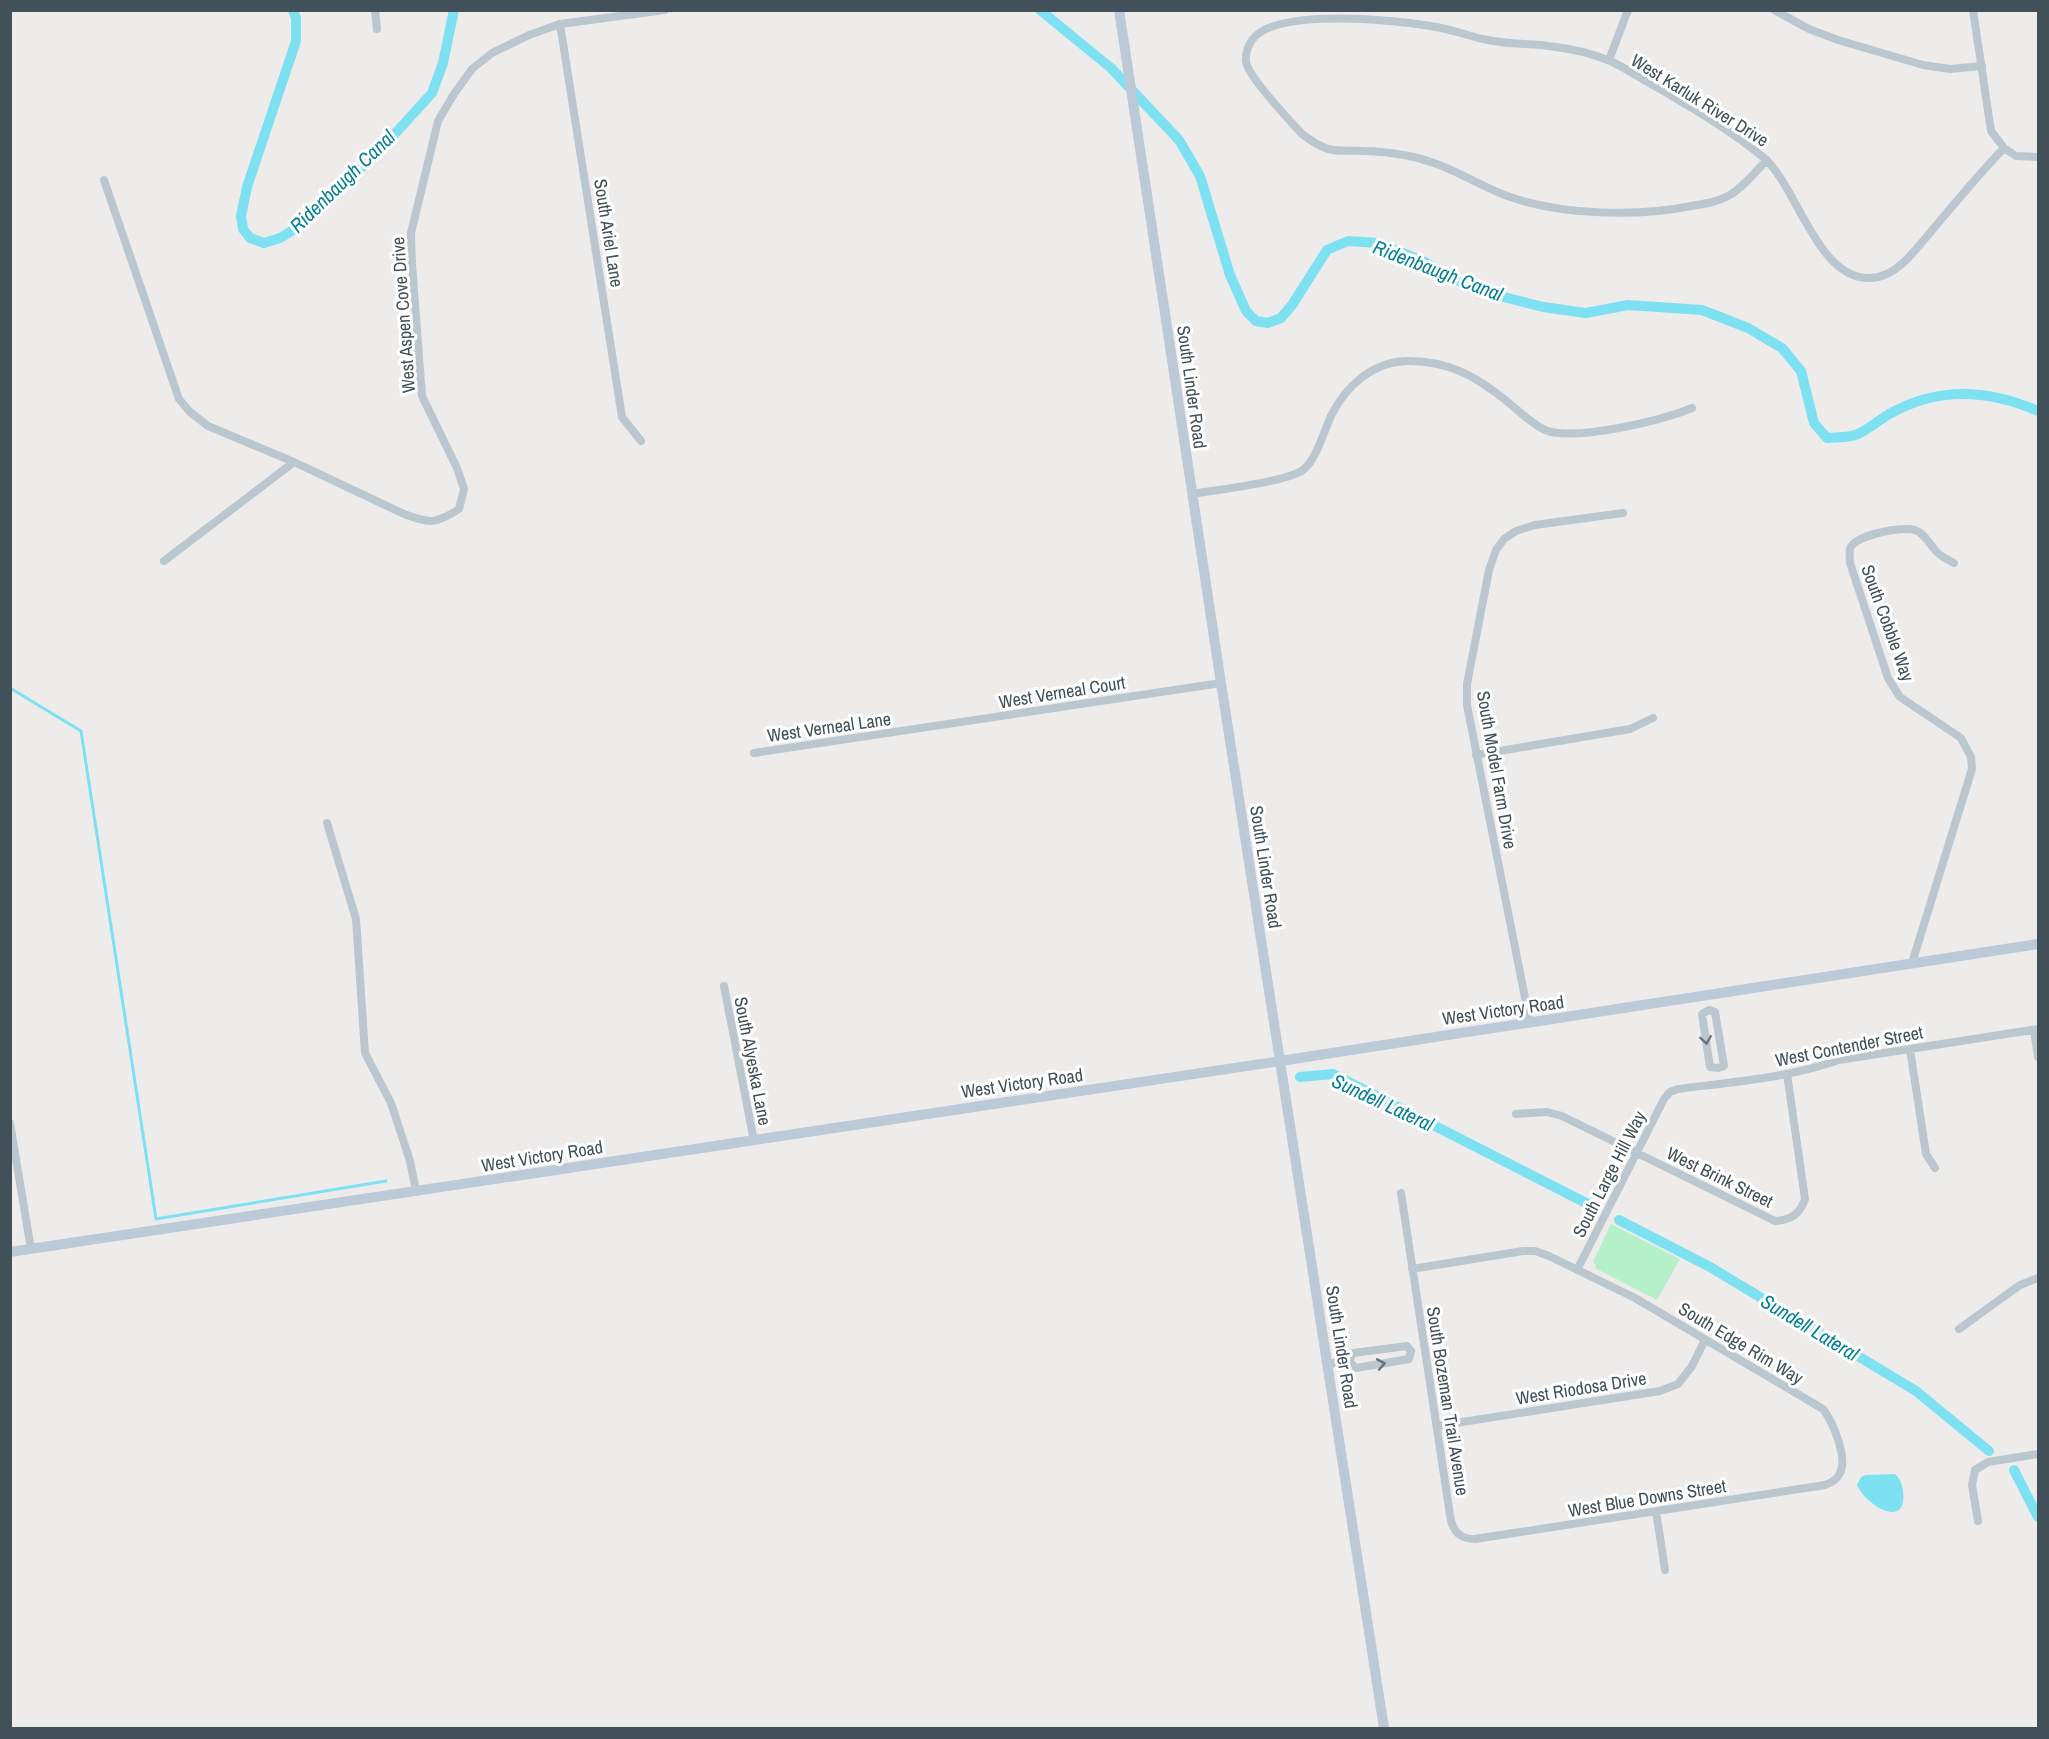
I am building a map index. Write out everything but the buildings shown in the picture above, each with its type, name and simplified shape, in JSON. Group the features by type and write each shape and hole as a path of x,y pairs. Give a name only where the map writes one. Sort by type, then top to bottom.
{"main road":[{"name":"South Linder Road","path":"1119,10 1384,1728"},
{"name":"West Victory Road","path":"10,1252 754,1141 2038,944"}],"street":[{"path":"375,10 377,29"},
{"name":"West Aspen Cove Drive","path":"104,180 179,399 190,412 208,426 294,462 423,521 442,520 459,509 464,489 422,396 411,233 438,121 472,69 492,53 529,35 561,24 664,10"},
{"path":"1609,60 1628,10"},
{"path":"1774,10 1809,29 1838,40 1923,64 1950,69 1982,66"},
{"path":"1973,10 1991,131 2004,148 2016,156 2038,157"},
{"name":"West Karluk River Drive","path":"1767,160 1730,196 1714,202 1674,210 1632,213 1588,211 1533,204 1493,191 1433,163 1391,153 1327,149 1303,134 1254,79 1246,61 1251,42 1261,31 1274,26 1345,18 1393,20 1440,28 1490,41 1557,47 1609,60 1742,140 1767,160 1781,178 1800,215 1824,251 1845,272 1868,279 1886,275 1903,263 2004,148"},
{"name":"South Ariel Lane","path":"561,24 622,417 641,441"},
{"path":"1192,494 1278,479 1303,470 1319,447 1332,414 1347,389 1361,377 1380,366 1405,361 1448,365 1467,374 1503,397 1537,426 1553,433 1577,435 1668,418 1692,408"},
{"path":"164,561 294,462"},
{"name":"South Model Farm Drive","path":"1530,1023 1476,755 1467,705 1467,684 1489,570 1496,550 1504,539 1516,531 1535,525 1623,513"},
{"name":"South Cobble Way","path":"1912,963 1972,769 1971,757 1961,738 1900,697 1893,688 1850,563 1850,549 1856,541 1867,535 1906,529 1915,530 1940,555 1954,563"},
{"name":"West Verneal Court","path":"908,730 1221,683"},
{"path":"1476,755 1629,729 1653,718"},
{"name":"West Verneal Lane","path":"754,753 908,730"},
{"path":"327,823 356,918 365,1053 391,1102 410,1161 416,1191"},
{"name":"South Alyeska Lane","path":"724,986 754,1141"},
{"path":"1707,995 1709,1010"},
{"path":"1709,1010 1715,1012 1724,1066 1718,1068 1710,1068 1702,1014 1709,1010"},
{"path":"2036,1029 2038,1058"},
{"name":"West Contender Street","path":"1670,1092 1786,1074 1815,1068 1839,1059 2036,1029"},
{"path":"1910,1048 1926,1154 1935,1168"},
{"path":"1718,1068 1720,1083"},
{"name":"West Brink Street","path":"1516,1114 1547,1112 1562,1116 1775,1221 1785,1220 1793,1217 1799,1211 1805,1199 1786,1074"},
{"name":"South Large Hill Way","path":"1577,1270 1636,1152 1670,1092"},
{"path":"10,1123 31,1250"},
{"name":"South Bozeman Trail Avenue","path":"1401,1193 1451,1521 1459,1535"},
{"name":"South Edge Rim Way","path":"1412,1269 1523,1251 1542,1254 1577,1270 1635,1299 1823,1409 1837,1432 1842,1466 1838,1477"},
{"path":"1959,1329 2020,1285 2038,1278"},
{"name":"West Riodosa Drive","path":"1437,1426 1660,1391 1678,1384 1692,1366 1705,1340"},
{"path":"1349,1361 1353,1353 1407,1346 1411,1351"},
{"path":"1411,1351 1425,1349"},
{"path":"1349,1361 1356,1368 1409,1359 1411,1351"},
{"path":"1328,1364 1349,1361"},
{"path":"1978,1521 1972,1485 1975,1470 1988,1462 2038,1454"},
{"name":"West Blue Downs Street","path":"1459,1535 1467,1539 1475,1539 1825,1485 1838,1477"},
{"path":"1656,1511 1665,1570"}],"green space":[{"path":"1611,1224 1680,1259 1657,1300 1595,1268 1596,1265 1593,1262"}],"water":[{"path":"1895,1474 1902,1486 1903,1503 1899,1510 1893,1512 1876,1506 1868,1500 1857,1485 1861,1477 1866,1475"}],"waterway":[{"name":"Ridenbaugh Canal","path":"293,10 296,18 296,41 247,187 241,216 243,229 250,238 264,243 280,238 300,226 382,148 432,93 443,63 454,10"},
{"name":"Ridenbaugh Canal","path":"1040,10 1111,68 1179,140 1200,176 1230,275 1246,311 1256,321 1268,323 1281,318 1292,305 1327,250 1348,241 1379,243 1425,262 1473,289 1543,307 1586,313 1628,305 1702,310 1748,328 1782,348 1801,371 1814,423 1827,438 1855,435 1889,414 1911,404 1947,395 1984,395 2038,411"},
{"path":"10,688 81,731 156,1219 386,1181"},
{"name":"Sundell Lateral","path":"1300,1077 1333,1074 1592,1206"},
{"name":"Sundell Lateral","path":"1619,1220 1710,1267 1916,1391 1989,1451"},
{"name":"Sundell Lateral","path":"2014,1470 2038,1517"}]}
